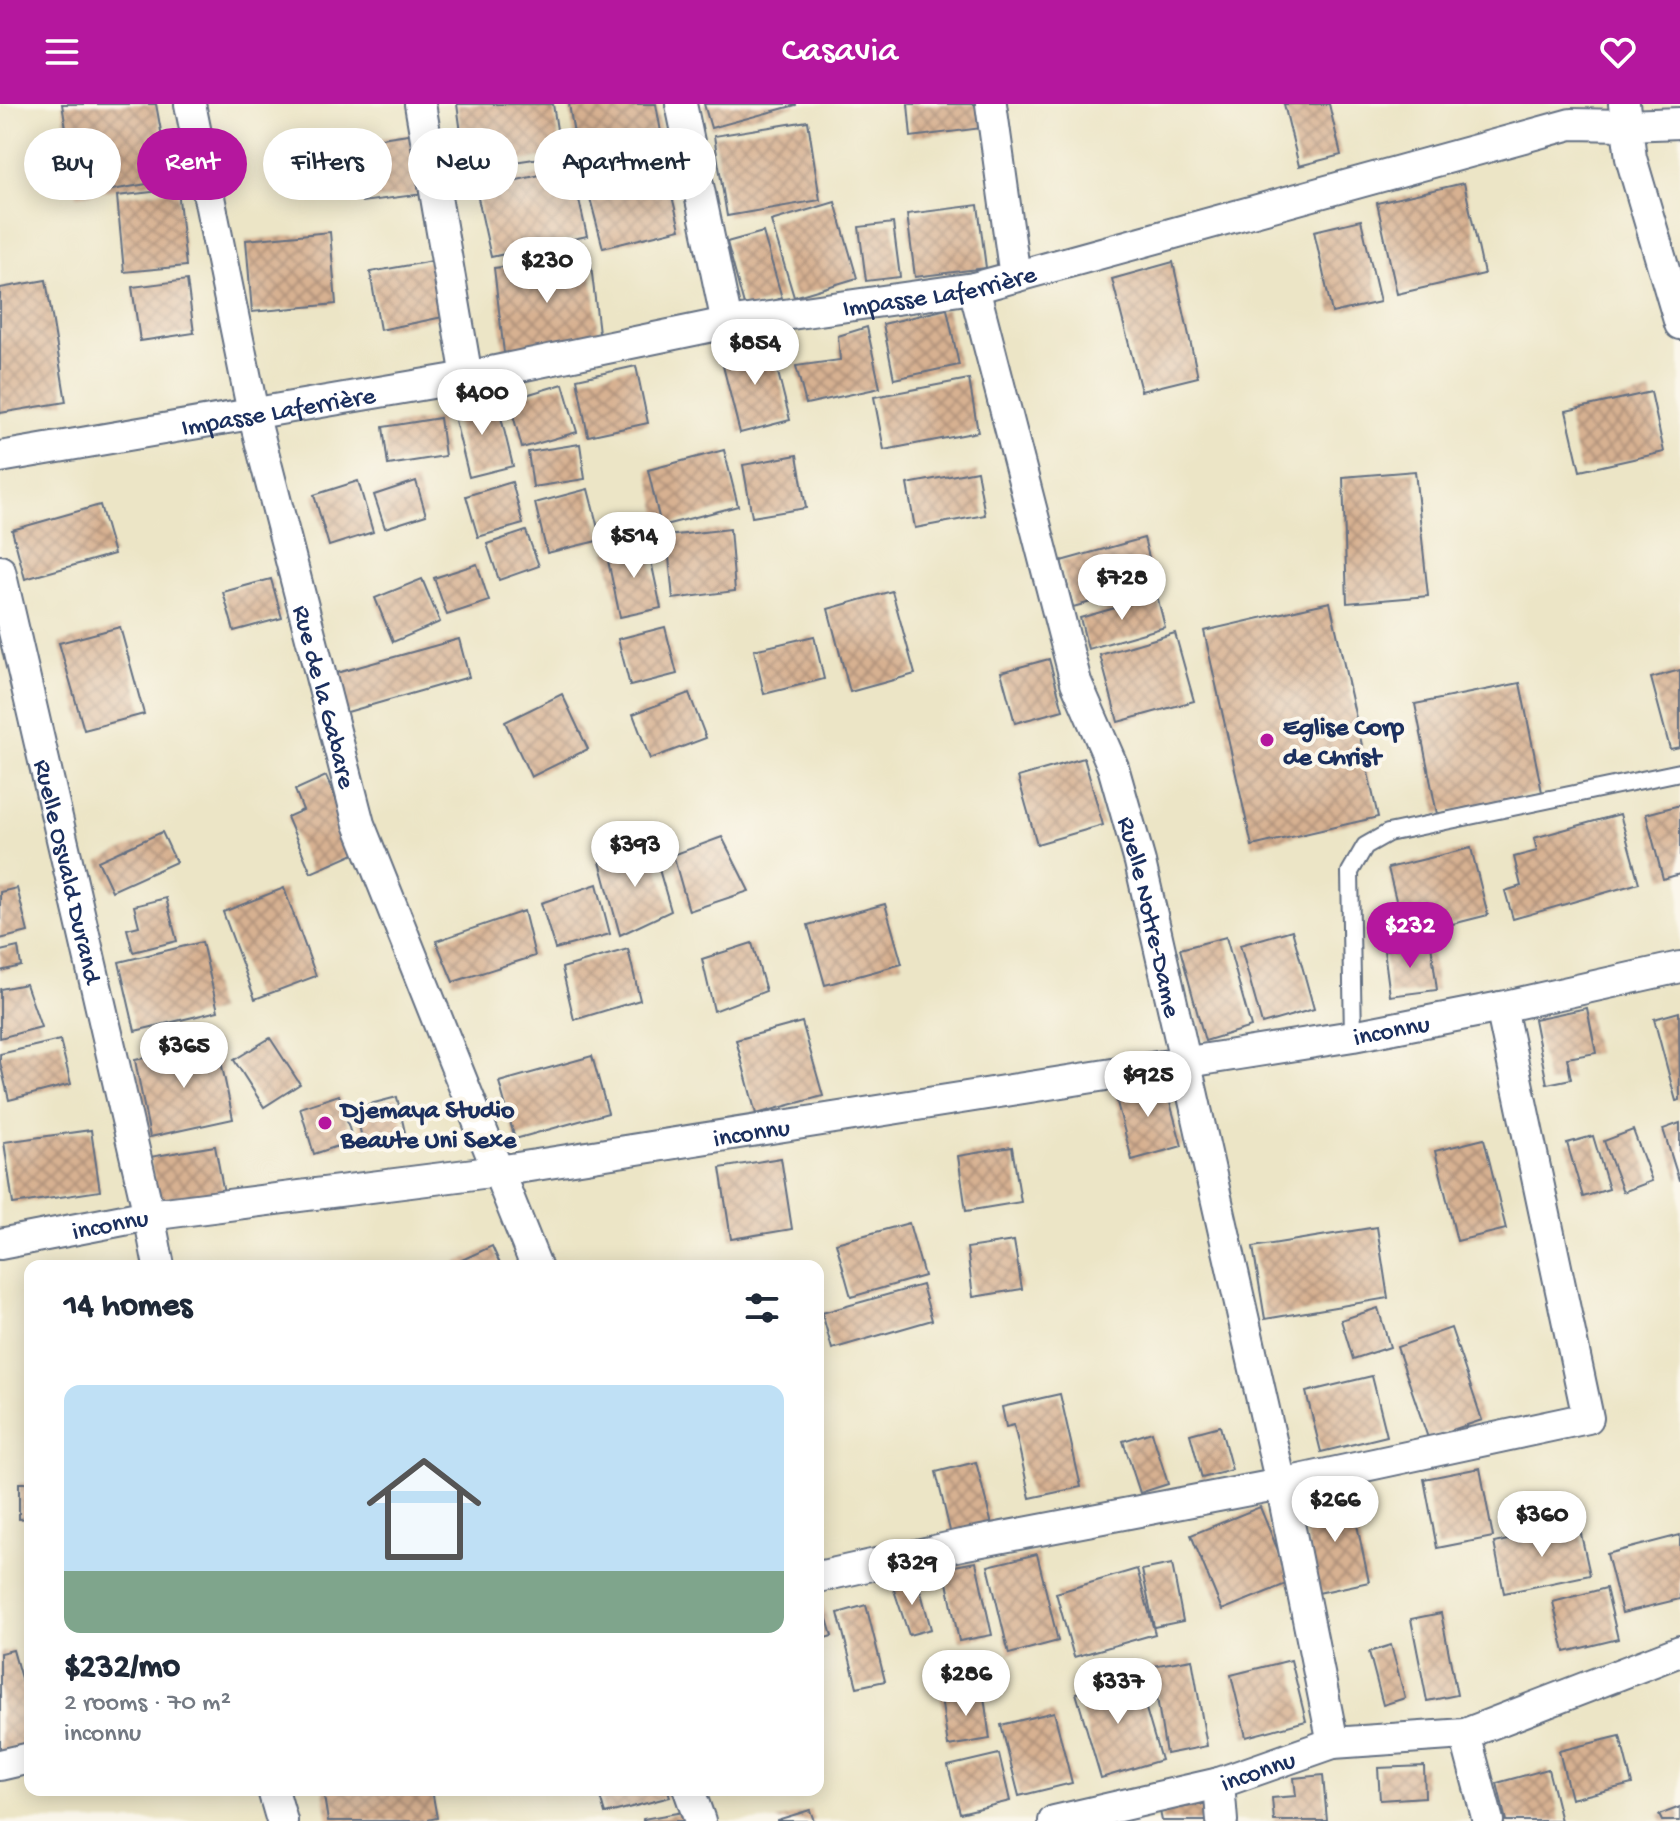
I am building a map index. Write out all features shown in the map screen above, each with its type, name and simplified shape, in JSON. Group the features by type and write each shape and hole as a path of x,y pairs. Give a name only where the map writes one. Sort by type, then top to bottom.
{"street":[{"name":"Rue de la Gabare","path":"190,104 253,413 359,824 534,1260"},
{"path":"420,104 467,377"},
{"path":"681,104 727,323"},
{"path":"991,104 1015,277"},
{"name":"Impasse Laferrière","path":"0,457 467,377 727,323 974,288 1571,124 1625,115 1680,123"},
{"path":"1625,115 1631,158 1680,324"},
{"name":"Ruelle Notre-Dame","path":"974,288 1076,682 1113,767 1140,862 1281,1484 1333,1743"},
{"name":"Ruelle Osvald Durand","path":"0,571 158,1260"},
{"name":"inconnu","path":"0,1244 149,1215 498,1171 1353,1036 1680,967"},
{"path":"824,1576 961,1545 1281,1484 1588,1418 1501,1007"},
{"name":"inconnu","path":"1054,1821 1219,1783 1333,1743 1465,1734 1680,1651"},
{"path":"1465,1734 1488,1821"},
{"path":"0,1765 24,1759"},
{"path":"1219,1783 1222,1821"},
{"path":"275,1796 282,1821"},
{"path":"691,1796 700,1821"}],"lane":[{"path":"1353,1036 1350,872 1365,846 1388,833 1680,772"}],"building":[{"path":"62,104 156,104 160,128 137,128 137,186 121,188 121,128 66,128"},
{"path":"457,104 553,104 557,128 534,128 534,159 518,161 518,128 460,128"},
{"path":"569,104 656,104 660,128 573,128"},
{"path":"704,104 796,104 796,105 711,128"},
{"path":"908,104 987,104 990,127 911,137"},
{"path":"1284,104 1329,104 1341,155 1299,166"},
{"path":"808,121 820,200 727,216 716,136"},
{"path":"408,134 408,196 392,198 392,136"},
{"path":"534,176 534,200 579,200 587,236 491,257 478,200 518,200 518,180"},
{"path":"1464,183 1484,274 1397,294 1377,203"},
{"path":"137,194 137,200 179,200 186,266 124,272 117,200 121,200 121,196"},
{"path":"590,200 673,200 680,229 603,248"},
{"path":"835,202 857,278 794,297 771,221"},
{"path":"978,205 986,268 915,277 907,214"},
{"path":"1361,220 1380,302 1332,313 1314,231"},
{"path":"893,223 900,277 866,281 859,227"},
{"path":"330,232 336,304 252,312 246,240"},
{"path":"763,232 782,298 745,309 727,242"},
{"path":"590,257 600,341 504,353 494,268"},
{"path":"433,261 443,317 380,330 370,272"},
{"path":"1173,262 1198,377 1141,391 1112,279"},
{"path":"46,280 66,402 0,413 0,288"},
{"path":"187,280 194,333 140,341 132,287"},
{"path":"947,309 959,365 894,379 883,324"},
{"path":"867,327 880,388 806,404 796,366 840,360 838,336"},
{"path":"770,341 790,420 740,433 720,354"},
{"path":"636,366 648,423 588,436 577,379"},
{"path":"969,379 978,432 884,450 874,397"},
{"path":"563,384 577,432 522,448 509,400"},
{"path":"1651,392 1664,452 1580,471 1566,411"},
{"path":"496,397 513,466 469,477 452,408"},
{"path":"440,418 445,456 388,465 383,427"},
{"path":"580,444 585,479 533,487 528,452"},
{"path":"724,450 738,506 661,526 648,470"},
{"path":"797,455 806,508 752,517 743,465"},
{"path":"977,471 985,515 915,528 907,484"},
{"path":"1415,471 1428,596 1347,603 1343,477"},
{"path":"358,481 373,532 329,546 314,495"},
{"path":"416,481 426,515 385,528 374,495"},
{"path":"512,482 523,524 478,537 466,496"},
{"path":"588,489 601,540 547,553 535,503"},
{"path":"100,505 114,554 25,579 12,530"},
{"path":"730,529 735,591 673,599 667,536"},
{"path":"526,531 539,566 499,580 487,544"},
{"path":"1144,538 1156,584 1073,607 1061,561"},
{"path":"647,542 661,608 620,617 606,551"},
{"path":"477,564 489,601 447,615 434,578"},
{"path":"271,579 282,618 234,631 223,592"},
{"path":"422,579 440,622 393,642 375,598"},
{"path":"892,591 915,674 850,692 828,609"},
{"path":"1157,596 1165,627 1088,649 1080,618"},
{"path":"1330,602 1378,817 1252,846 1204,631"},
{"path":"120,627 144,714 84,730 59,643"},
{"path":"665,627 677,674 630,686 618,639"},
{"path":"1175,633 1194,701 1118,722 1100,655"},
{"path":"814,636 824,679 764,694 754,650"},
{"path":"459,639 469,677 344,713 333,674"},
{"path":"1049,659 1063,710 1015,723 1001,672"},
{"path":"1680,670 1680,747 1670,749 1651,678"},
{"path":"1520,683 1542,792 1437,814 1415,704"},
{"path":"689,693 706,738 650,759 633,714"},
{"path":"562,694 588,749 531,777 505,722"},
{"path":"1084,758 1103,825 1037,844 1018,777"},
{"path":"326,776 359,852 311,873 287,817 303,810 295,790"},
{"path":"1680,805 1680,874 1663,879 1646,814"},
{"path":"1620,814 1639,883 1513,919 1505,891 1521,886 1514,857 1537,851 1534,838"},
{"path":"162,832 176,862 112,891 98,861"},
{"path":"722,837 749,891 689,911 673,855"},
{"path":"652,845 671,911 620,935 600,862"},
{"path":"1471,848 1488,915 1405,936 1388,868"},
{"path":"597,884 610,934 555,949 541,903"},
{"path":"17,888 28,932 0,939 0,892"},
{"path":"284,888 316,976 255,999 223,912"},
{"path":"166,898 177,941 133,952 127,929 139,926 134,906"},
{"path":"885,904 902,964 825,985 808,925"},
{"path":"524,911 535,956 453,982 436,941"},
{"path":"1292,930 1314,1009 1262,1024 1240,945"},
{"path":"1226,937 1251,1027 1205,1041 1180,949"},
{"path":"202,942 218,1011 135,1031 119,962"},
{"path":"752,943 766,991 714,1011 702,959"},
{"path":"1431,944 1437,990 1390,996 1384,950"},
{"path":"18,947 21,966 0,971 0,951"},
{"path":"628,949 640,1000 574,1020 562,968"},
{"path":"26,984 41,1027 0,1038 0,989"},
{"path":"1587,1008 1596,1053 1567,1058 1571,1079 1547,1084 1534,1019"},
{"path":"1679,1012 1680,1100 1676,1101 1654,1019"},
{"path":"802,1022 823,1096 756,1114 736,1040"},
{"path":"270,1038 300,1084 264,1107 234,1060"},
{"path":"60,1040 71,1084 9,1100 0,1054"},
{"path":"217,1042 233,1119 150,1137 135,1060"},
{"path":"592,1056 608,1113 515,1139 499,1082"},
{"path":"1163,1077 1182,1146 1132,1160 1114,1091"},
{"path":"339,1095 353,1141 314,1154 300,1108"},
{"path":"397,1097 406,1137 364,1147 355,1108"},
{"path":"1680,1123 1680,1180 1679,1180 1663,1129"},
{"path":"91,1130 100,1191 13,1204 4,1142"},
{"path":"1633,1130 1652,1181 1623,1192 1604,1141"},
{"path":"1593,1136 1609,1189 1583,1197 1567,1143"},
{"path":"1484,1139 1506,1229 1457,1241 1435,1151"},
{"path":"215,1146 224,1193 157,1199 150,1157"},
{"path":"1012,1147 1021,1202 966,1211 958,1156"},
{"path":"781,1158 792,1229 731,1239 720,1168"},
{"path":"909,1223 924,1276 851,1297 836,1243"},
{"path":"1377,1227 1388,1298 1265,1319 1253,1247"},
{"path":"1014,1241 1022,1289 973,1297 967,1248"},
{"path":"492,1246 498,1260 462,1260"},
{"path":"922,1285 932,1320 832,1349 824,1312"},
{"path":"1378,1308 1390,1347 1353,1359 1341,1320"},
{"path":"1451,1328 1482,1420 1428,1438 1397,1347"},
{"path":"1372,1376 1387,1436 1321,1452 1306,1392"},
{"path":"1060,1394 1081,1487 1030,1498 1014,1425 1006,1427 1002,1407"},
{"path":"1220,1426 1232,1470 1202,1478 1190,1434"},
{"path":"1152,1432 1168,1484 1140,1493 1123,1441"},
{"path":"976,1462 992,1525 951,1535 936,1472"},
{"path":"1480,1468 1493,1537 1437,1548 1424,1479"},
{"path":"19,1483 24,1483 24,1519 19,1519"},
{"path":"1351,1496 1369,1582 1318,1593 1301,1506"},
{"path":"1260,1507 1291,1582 1222,1610 1191,1535"},
{"path":"1579,1525 1590,1575 1504,1593 1494,1543"},
{"path":"1680,1535 1680,1599 1622,1613 1607,1554"},
{"path":"1037,1554 1058,1641 1009,1654 988,1566"},
{"path":"976,1562 992,1635 959,1641 944,1568"},
{"path":"1172,1564 1183,1621 1154,1627 1142,1570"},
{"path":"1137,1569 1155,1634 1074,1657 1056,1593"},
{"path":"917,1578 931,1629 909,1635 893,1587"},
{"path":"1606,1588 1618,1639 1565,1652 1553,1602"},
{"path":"866,1605 885,1681 857,1687 838,1613"},
{"path":"824,1608 832,1636 824,1638"},
{"path":"1441,1613 1457,1695 1427,1701 1411,1619"},
{"path":"1391,1645 1405,1698 1383,1705 1369,1652"},
{"path":"13,1650 24,1689 24,1745 0,1752 0,1653"},
{"path":"1192,1659 1207,1746 1166,1754 1152,1666"},
{"path":"1291,1660 1306,1721 1246,1737 1231,1675"},
{"path":"1136,1675 1161,1760 1101,1778 1076,1693"},
{"path":"983,1690 990,1739 948,1746 941,1697"},
{"path":"1054,1712 1072,1783 1019,1796 1001,1725"},
{"path":"1620,1736 1632,1784 1571,1799 1559,1751"},
{"path":"999,1754 1010,1801 960,1813 948,1766"},
{"path":"1424,1766 1425,1797 1380,1800 1378,1768"},
{"path":"1548,1769 1561,1821 1506,1821 1497,1783"},
{"path":"1323,1775 1327,1821 1274,1821 1272,1798 1296,1796 1294,1778"},
{"path":"324,1796 433,1796 437,1818 423,1821 328,1821"},
{"path":"600,1796 670,1797 605,1814"},
{"path":"1212,1803 1215,1821 1162,1821 1160,1811"},
{"path":"1680,1807 1680,1821 1662,1821 1659,1815"},
{"path":"810,1810 814,1821 777,1821 777,1820"},
{"path":"683,1812 685,1821 643,1821 643,1819"}],"place":[{"name":"Eglise Corp de Christ","path":"1267,740"},
{"name":"Djemaya Studio Beaute Uni Sexe","path":"325,1123"}]}
